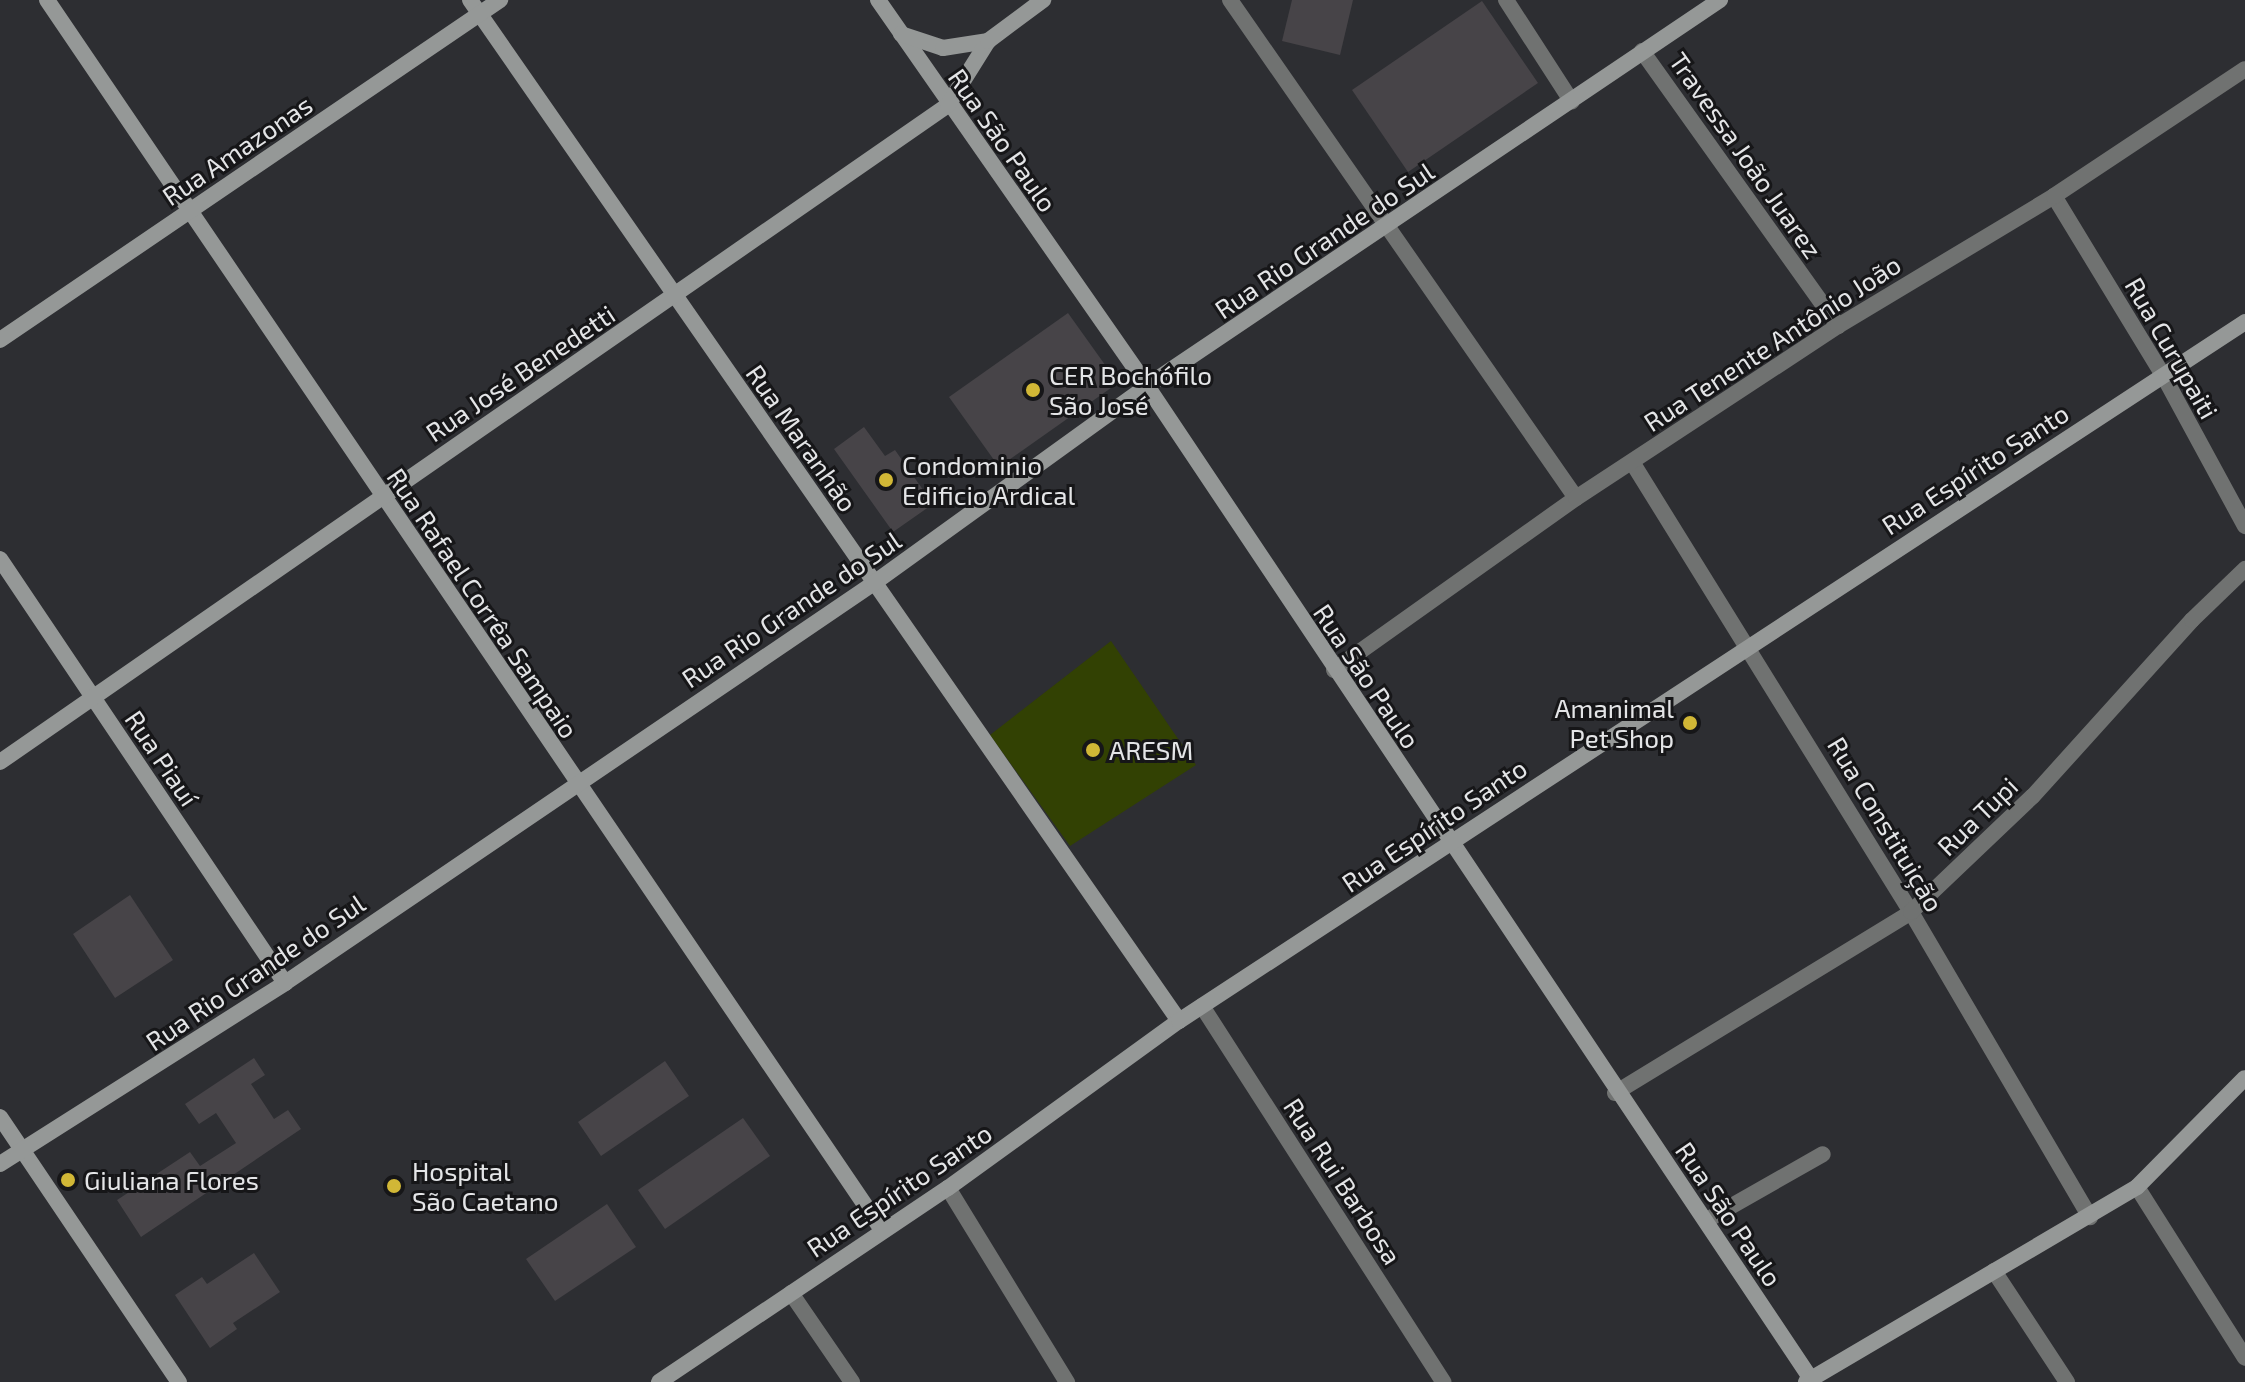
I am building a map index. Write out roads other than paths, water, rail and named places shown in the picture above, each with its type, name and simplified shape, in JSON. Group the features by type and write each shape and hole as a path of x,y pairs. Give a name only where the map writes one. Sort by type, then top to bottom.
{"street":[{"name":"Rua Rafael Corrêa Sampaio","path":"47,0 882,1230"},
{"name":"Rua Maranhão","path":"470,0 1179,1021"},
{"name":"Rua Amazonas","path":"0,340 500,0"},
{"name":"Rua São Paulo","path":"878,0 948,105 1147,386 1615,1093 1707,1220 1810,1381"},
{"name":"Rua José Benedetti","path":"0,762 948,105 988,41 1043,0"},
{"path":"1230,0 1386,230 1576,498"},
{"path":"1506,0 1572,102"},
{"name":"Rua Rio Grande do Sul","path":"0,1164 285,983 874,583 1147,386 1386,230 1720,0"},
{"path":"900,33 943,48 988,41"},
{"name":"Travessa João Juarez","path":"1642,51 1838,326"},
{"name":"Rua Tenente Antônio João","path":"1334,670 1576,498 1838,326 2054,196 2245,69"},
{"name":"Rua Curupaiti","path":"2054,196 2163,375 2245,526"},
{"name":"Rua Espírito Santo","path":"659,1382 948,1188 1179,1021 2245,322"},
{"name":"Rua Constituição","path":"1632,462 1749,645 1911,912 2090,1217"},
{"name":"Rua Piauí","path":"0,559 285,983"},
{"name":"Rua Tupi","path":"1615,1093 1911,912 2033,796 2192,620 2245,569"},
{"name":"Rua Rui Barbosa","path":"1202,1006 1443,1382"},
{"path":"1810,1381 2137,1187 2244,1082"},
{"path":"0,1117 179,1382"},
{"path":"1707,1220 1823,1154"},
{"path":"2137,1187 2245,1358"},
{"path":"948,1188 1067,1382"},
{"path":"1994,1271 2067,1382"},
{"path":"791,1293 852,1382"}],"place":[{"name":"CER Bochófilo São José","path":"1033,390"},
{"name":"Condominio Edificio Ardical","path":"886,480"},
{"name":"Amanimal Pet Shop","path":"1690,723"},
{"name":"ARESM","path":"1093,750"},
{"name":"Giuliana Flores","path":"68,1180"},
{"name":"Hospital São Caetano","path":"394,1186"}]}
